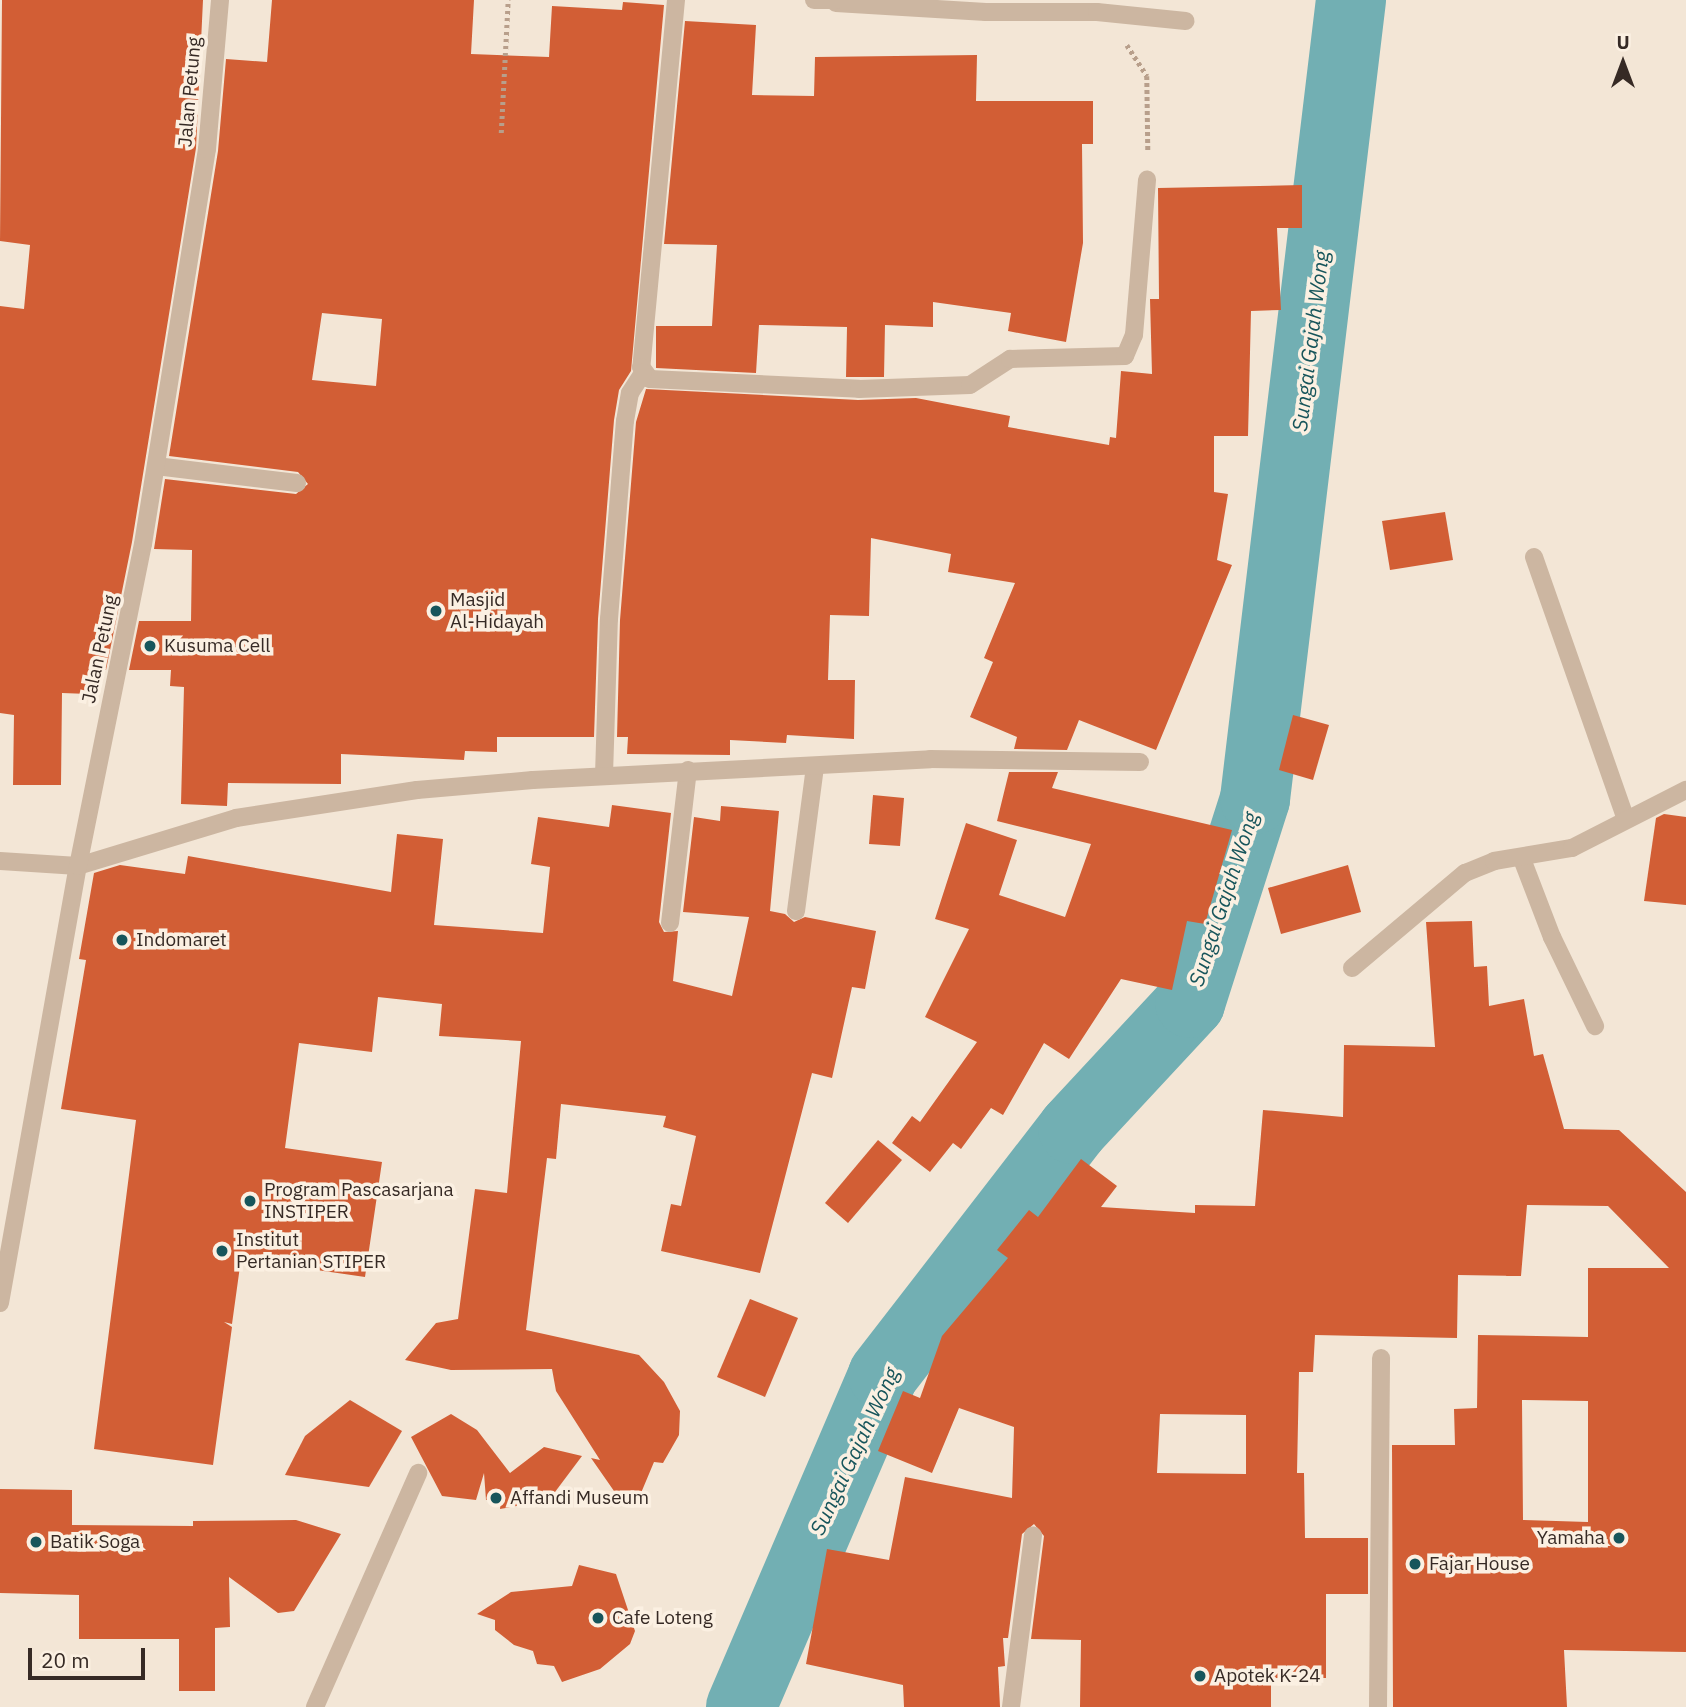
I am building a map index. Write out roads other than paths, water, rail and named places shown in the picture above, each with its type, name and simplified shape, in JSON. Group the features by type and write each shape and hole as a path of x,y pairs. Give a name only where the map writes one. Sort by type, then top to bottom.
{"street":[{"name":"Jalan Petung","path":"0,1303 78,866 156,466 207,149 220,0"},
{"path":"604,775 609,619 625,421 631,393 643,373 676,0"},
{"path":"814,0 986,12 1097,12 1186,21"},
{"path":"643,373 650,379 859,389 928,387 970,385 1010,359 1125,356 1134,335 1147,180"},
{"path":"156,466 297,483"},
{"path":"1534,557 1626,819"},
{"path":"0,861 78,866 236,818 417,790 604,775 930,759 1140,762"},
{"path":"796,911 815,766"},
{"path":"670,923 688,770"},
{"path":"1352,968 1465,873 1494,861 1522,859 1572,848 1686,790"},
{"path":"1522,859 1552,937 1595,1026"},
{"path":"1378,1707 1381,1358"},
{"path":"315,1707 418,1473"},
{"path":"1011,1707 1033,1535"}],"waterway":[{"name":"Sungai Gajah Wong","path":"741,1707 883,1375 1073,1129 1190,1003 1255,799 1351,0"}],"place":[{"name":"Masjid Al-Hidayah","path":"436,611"},
{"name":"Kusuma Cell","path":"150,646"},
{"name":"Indomaret","path":"122,940"},
{"name":"Program Pascasarjana INSTIPER","path":"250,1201"},
{"name":"Institut Pertanian STIPER","path":"222,1251"},
{"name":"Affandi Museum","path":"496,1498"},
{"name":"Yamaha","path":"1619,1538"},
{"name":"Batik Soga","path":"36,1542"},
{"name":"Fajar House","path":"1415,1564"},
{"name":"Cafe Loteng","path":"598,1618"},
{"name":"Apotek K-24","path":"1200,1676"}]}
